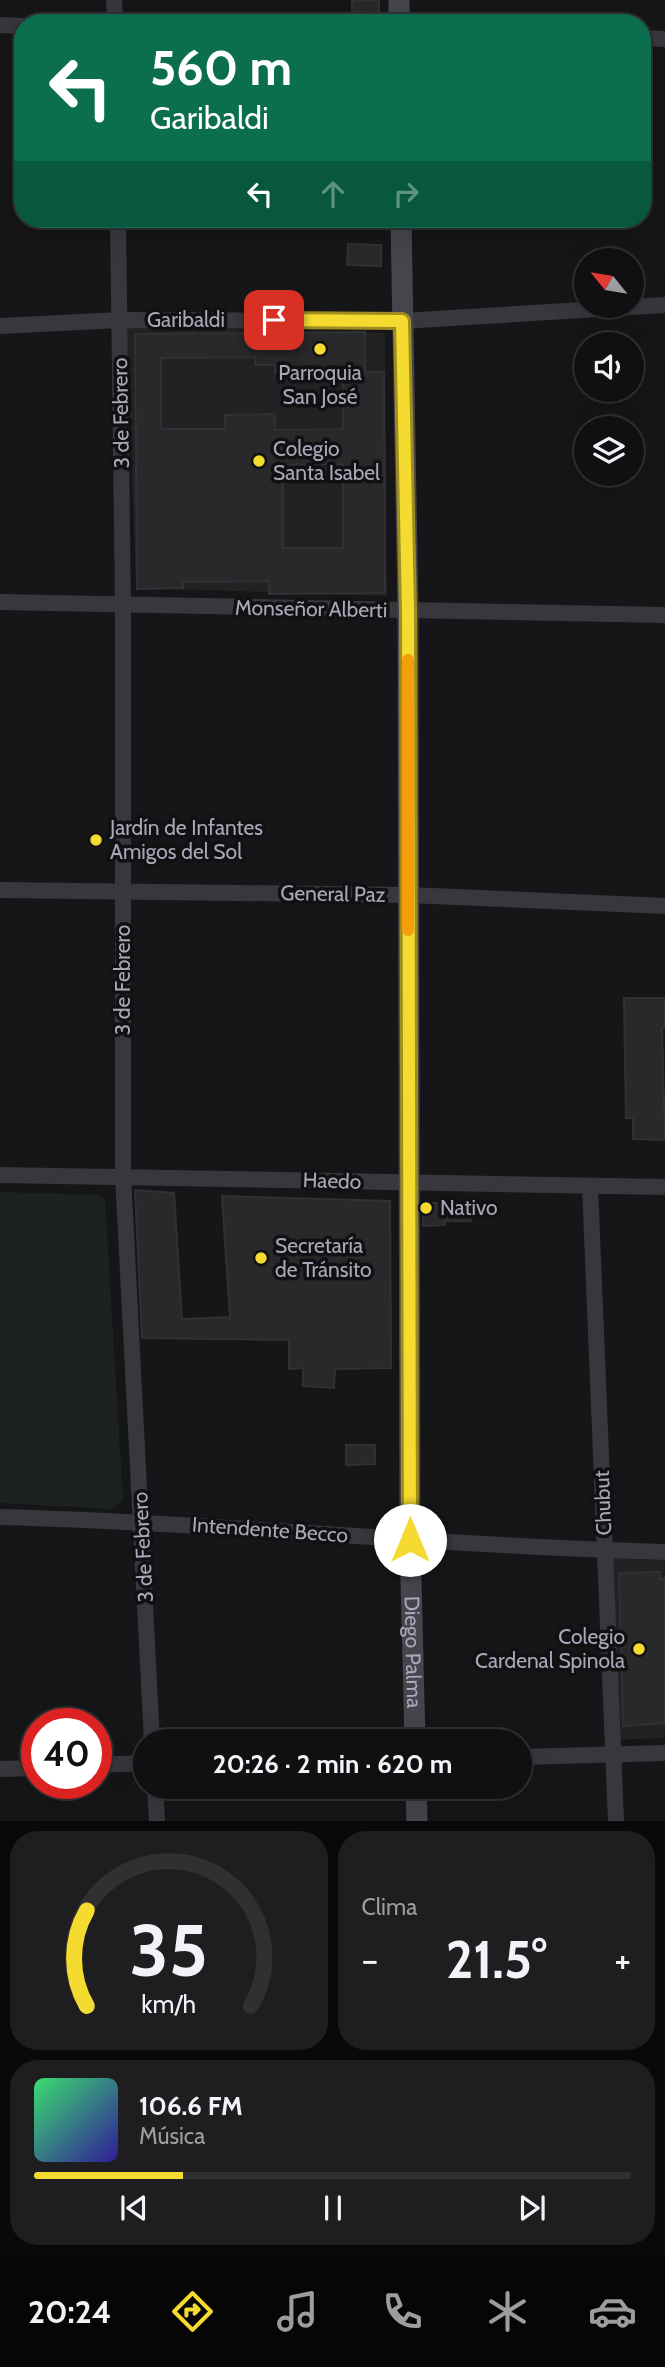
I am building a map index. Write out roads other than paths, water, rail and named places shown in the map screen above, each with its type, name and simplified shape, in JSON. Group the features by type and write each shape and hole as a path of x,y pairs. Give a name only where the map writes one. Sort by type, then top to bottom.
{"street":[{"name":"3 de Febrero","path":"118,228 123,606 123,1175 151,1729"},
{"name":"Diego Palma","path":"401,228 408,610 410,1540 415,1729"},
{"name":"Garibaldi","path":"0,326 120,320 402,321 665,305"},
{"name":"Monseñor Alberti","path":"0,602 665,615"},
{"name":"General Paz","path":"0,890 408,895 665,906"},
{"name":"Haedo","path":"0,1175 123,1175 408,1184 665,1186"},
{"name":"Chubut","path":"590,1186 616,1821"},
{"name":"Intendente Becco","path":"0,1517 142,1521 410,1540 665,1552"},
{"path":"532,1757 665,1753"},
{"path":"112,1764 133,1763"},
{"path":"0,1769 21,1768"},
{"path":"156,1799 157,1821"},
{"path":"416,1799 417,1821"}],"place":[{"name":"Parroquia San José","path":"320,349"},
{"name":"Colegio Santa Isabel","path":"259,461"},
{"name":"Jardín de Infantes Amigos del Sol","path":"96,840"},
{"name":"Nativo","path":"426,1208"},
{"name":"Secretaría de Tránsito","path":"261,1258"},
{"name":"Colegio Cardenal Spinola","path":"639,1649"}]}
